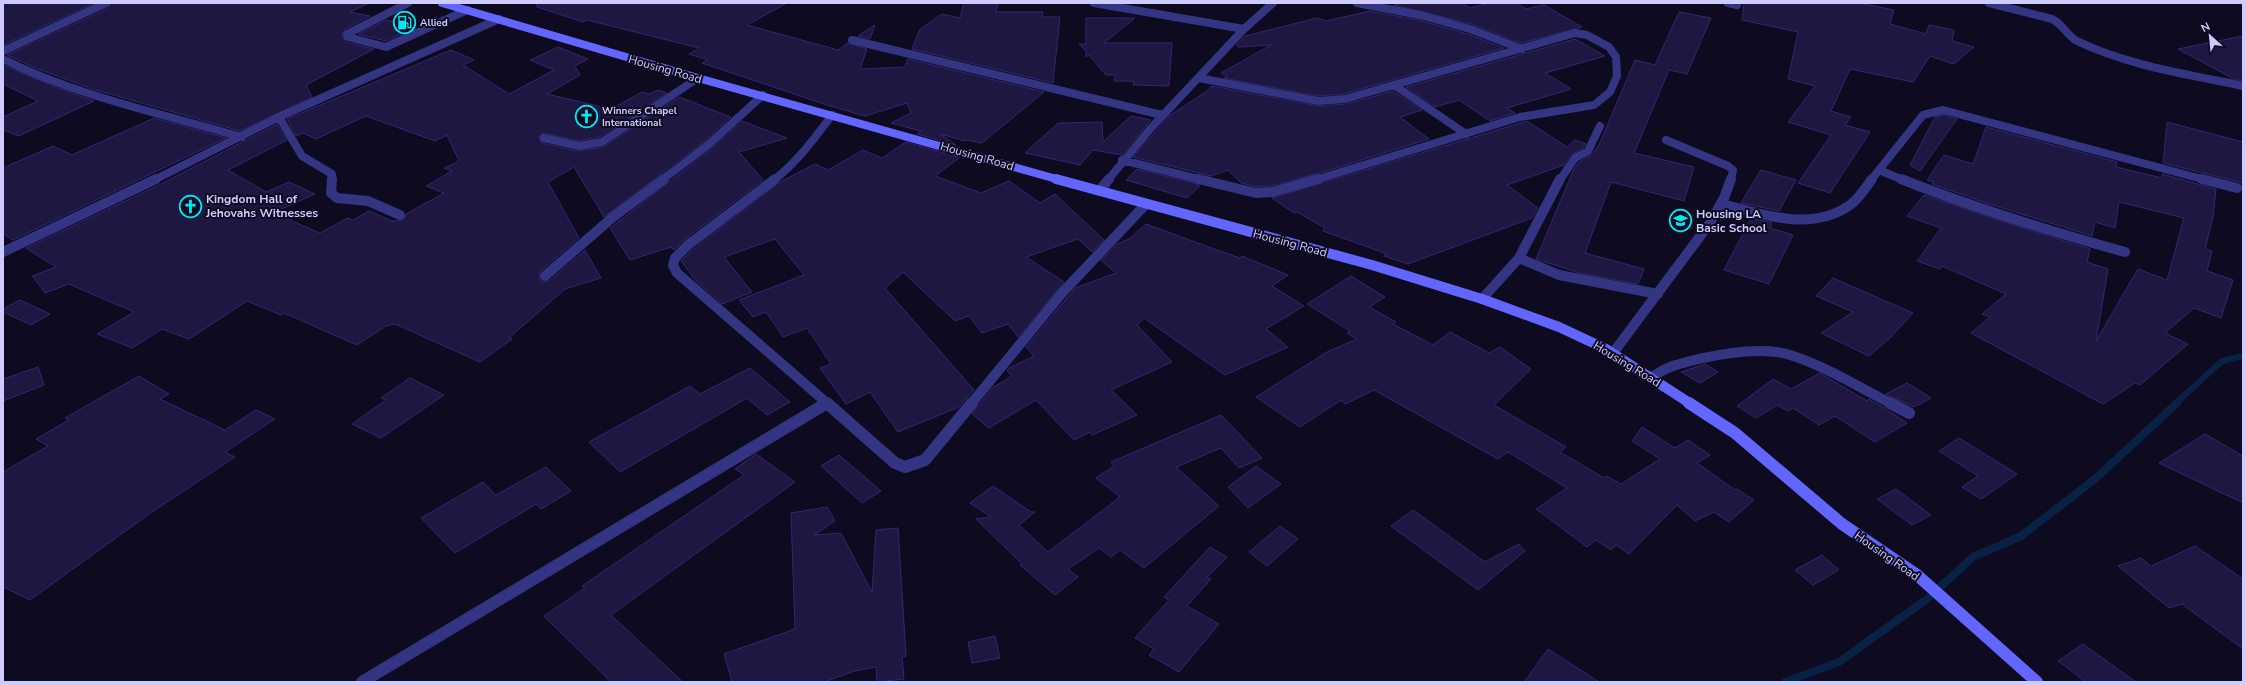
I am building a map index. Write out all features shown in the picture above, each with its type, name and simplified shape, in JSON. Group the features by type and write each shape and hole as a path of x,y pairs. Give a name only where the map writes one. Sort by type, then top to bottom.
{"street":[{"path":"3,50 106,3"},
{"path":"408,3 347,34 348,37 386,47 396,44 467,10"},
{"name":"Housing Road","path":"442,3 698,78 763,95 1146,204 1372,265 1482,299 1559,327 1613,353 1735,433 1842,524 1917,575 2038,682"},
{"path":"1094,3 1244,29"},
{"path":"1099,190 1122,160 1162,115 1199,78 1244,29 1273,3"},
{"path":"1357,3 1420,15 1470,29 1522,49"},
{"path":"1728,3 1737,5"},
{"path":"1989,3 2039,15 2059,22 2075,40 2128,62 2243,86"},
{"path":"3,252 242,137 279,117 499,19"},
{"path":"1122,160 1241,191 1265,193 1301,184 1520,117 1560,112 1594,105 1610,92 1617,76 1616,56 1609,48 1586,34 1576,33 1345,98 1318,101 1199,78"},
{"path":"852,40 1162,115"},
{"path":"3,59 25,70 98,95 242,137"},
{"path":"544,138 576,147 591,146 602,142 698,78"},
{"path":"1394,85 1466,134"},
{"path":"545,276 613,217 708,146 763,95"},
{"path":"1722,204 1777,219 1829,217 1840,213 1852,204 1923,115 1944,110 2237,188"},
{"path":"832,115 808,147 789,168 688,245 675,256 672,264 677,273 895,463 905,467 925,460 1062,293 1146,204"},
{"path":"279,117 302,156 332,174 331,193 337,198 368,201 400,215"},
{"path":"1482,299 1519,258 1558,182 1575,158 1588,151 1600,126"},
{"path":"1613,353 1658,294 1722,204 1733,170 1721,162 1666,140"},
{"path":"1879,170 1954,200 2034,227 2125,252"},
{"path":"1519,258 1559,275 1658,294"},
{"path":"1651,377 1674,365 1713,356 1766,351 1786,354 1810,362 1909,413"},
{"path":"362,682 515,589 828,404"}],"building":[{"path":"3,3 94,3 3,45"},
{"path":"111,3 369,3 350,12 370,16 345,29 342,35 346,42 374,49 306,85 312,97 240,131 92,89 33,67 7,55 108,8"},
{"path":"537,3 787,3 747,25 838,50 848,43 867,49 860,69 905,67 908,59 1044,92 982,143 965,141 940,134 956,145 917,134 921,131 891,123 911,113 907,103 865,116 827,105 702,63 708,60 689,54 699,48 587,20 583,22 537,7"},
{"path":"964,3 998,3 996,12 1043,12 1042,17 1060,17 1053,83 912,49 920,29 942,14 960,18"},
{"path":"1402,3 1462,3 1470,8 1490,3 1516,3 1526,9 1544,5 1582,27 1521,43 1471,24 1394,5"},
{"path":"1744,3 1859,3 1894,10 1890,24 1926,34 1929,25 1954,30 1952,41 1974,47 1954,64 1930,56 1913,82 1850,69 1831,111 1851,117 1845,125 1870,132 1830,193 1798,183 1831,135 1788,122 1815,86 1788,79 1798,32 1742,20"},
{"path":"1370,11 1419,20 1468,34 1504,48 1344,94 1318,96 1224,78 1227,76 1221,73 1271,45 1238,47 1237,44 1245,36 1317,18 1326,21"},
{"path":"1679,12 1711,18 1687,74 1669,70 1634,153 1694,167 1684,201 1611,182 1585,253 1644,269 1638,284 1580,273 1536,259 1573,171 1579,162 1591,155 1599,145 1635,60 1655,65"},
{"path":"1086,18 1135,18 1104,43 1172,43 1169,86 1133,85 1134,81 1114,81 1115,75 1106,75 1089,55 1086,57 1086,51 1079,44 1086,44"},
{"path":"386,20 416,27 386,41 358,34"},
{"path":"875,25 870,39 858,36"},
{"path":"2243,36 2243,81 2234,79 2178,49"},
{"path":"1575,39 1605,56 1545,73 1571,89 1507,108 1515,113 1490,121 1459,100 1435,107 1406,87"},
{"path":"558,47 588,59 575,66 580,75 547,94 611,109 642,92 650,94 658,90 667,93 600,137 579,141 543,133 539,137 542,143 578,151 603,147 679,97 731,117 705,141 604,217 574,167 548,182 579,238 541,271 539,274 540,280 543,282 549,281 585,250 601,278 565,289 509,338 512,339 480,362 395,324 386,326 357,345 284,313 281,315 247,301 189,339 162,329 132,348 97,334 134,312 69,284 45,293 32,276 56,267 26,248 159,185 277,124 287,140 228,170 266,192 289,182 315,194 273,213 320,233 348,218 353,220 369,211 392,221 403,220 406,214 444,193 426,186 452,171 444,168 459,161 447,135 435,141 366,116 316,139 303,133 296,136 287,119 451,50 474,60 463,65 509,94 554,70 530,60"},
{"path":"3,65 94,101 19,136 3,130 3,117 38,101 3,84"},
{"path":"1212,86 1318,106 1346,104 1393,91 1422,110 1400,117 1429,139 1320,173 1271,186 1257,187 1241,183 1228,170 1211,176 1133,157 1169,116 1213,87 1210,87"},
{"path":"1943,115 1957,119 1920,171 1910,165 1935,117"},
{"path":"1131,116 1151,120 1122,155 1093,150 1080,165 1025,153 1058,123 1102,122 1103,142"},
{"path":"154,118 226,138 13,240 3,234 3,168 53,146 72,155"},
{"path":"742,121 787,138 739,152 763,180 684,240 674,250 671,247 630,260 610,228 711,149"},
{"path":"1527,121 1567,147 1575,140 1586,144 1584,147 1571,155 1564,165 1507,185 1538,208 1532,218 1408,264 1384,256 1387,254 1323,231 1325,228 1297,212 1294,213 1272,198"},
{"path":"2167,122 2243,142 2243,183 2163,163"},
{"path":"1986,127 2117,162 2116,167 2162,178 2162,174 2216,189 2213,217 2205,249 2212,251 2207,271 2233,280 2221,318 2194,308 2165,333 2188,344 2140,385 2135,383 2103,404 1971,333 1990,317 1982,314 2006,294 1942,266 1940,269 1917,261 1941,228 1907,216 1924,195 2090,249 2087,262 2108,269 2096,341 2138,269 2167,280 2184,218 2119,202 2115,228 2095,222 2092,236 1986,203 1932,184 1934,182 1927,180 1944,155 1973,164"},
{"path":"906,142 960,157 935,176 981,193 1009,181 1040,203 1055,194 1104,240 1092,252 1078,239 1026,257 1064,282 1018,337 1008,324 982,333 969,316 955,321 903,272 885,288 974,390 959,407 898,432 870,392 846,404 820,368 831,364 807,328 783,337 766,312 753,317 739,300 804,275 775,239 724,257 752,292 722,304 696,281 681,261 692,250 780,182 815,164 828,170 863,150 882,158"},
{"path":"1137,169 1194,183 1200,186 1187,198 1126,180"},
{"path":"1761,170 1796,180 1779,211 1741,203"},
{"path":"1751,218 1772,223 1770,228 1793,235 1769,284 1724,270"},
{"path":"1146,224 1240,258 1242,256 1288,275 1272,286 1304,306 1266,329 1288,347 1225,375 1144,318 1137,325 1172,362 1111,390 1137,415 1092,435 1090,432 1074,440 1036,400 989,428 972,414 992,388 1012,376 1007,371 1009,368 1034,356 1026,347 1075,288 1116,273 1101,260 1117,244 1129,239"},
{"path":"1351,276 1385,297 1369,307 1396,322 1393,324 1433,345 1450,332 1489,353 1500,347 1531,369 1494,405 1566,447 1560,452 1604,478 1606,476 1621,484 1660,459 1632,441 1642,427 1675,448 1688,440 1710,455 1697,463 1735,490 1737,489 1754,500 1729,522 1714,512 1695,521 1677,505 1629,554 1616,545 1611,550 1596,540 1587,547 1536,509 1567,488 1508,452 1498,459 1374,390 1345,404 1341,400 1300,427 1256,397 1327,352 1357,339 1347,333 1350,331 1307,304"},
{"path":"1833,278 1913,313 1891,337 1869,356 1821,333 1853,312 1816,296"},
{"path":"20,300 50,314 31,325 3,312 3,309"},
{"path":"1705,364 1718,372 1700,383 1681,372"},
{"path":"38,367 44,385 3,401 3,379"},
{"path":"750,368 790,402 767,415 747,398 620,472 589,442 690,386 700,394"},
{"path":"1820,373 1867,401 1869,399 1883,407 1907,423 1875,442 1835,416 1819,425 1793,408 1788,411 1777,405 1756,418 1737,406 1773,379 1791,389"},
{"path":"139,376 169,394 160,399 225,430 256,410 275,419 225,452 235,457 149,514 30,600 3,587 3,472 48,446 36,439 69,420 65,418"},
{"path":"410,378 444,395 381,438 352,424 386,400 381,398"},
{"path":"1907,383 1931,398 1914,407 1886,394"},
{"path":"1221,415 1262,458 1239,468 1221,448 1176,467 1219,506 1144,568 1120,550 1111,557 1099,548 1068,569 1078,577 1055,595 1020,565 1022,564 976,519 991,517 970,503 993,486 1031,512 1035,512 1019,525 1048,552 1120,497 1096,478 1114,466 1111,462"},
{"path":"2205,434 2243,456 2243,503 2159,463"},
{"path":"1959,438 2017,474 1981,499 1962,487 1978,476 1939,451"},
{"path":"756,454 795,482 611,615 683,682 611,682 544,616 585,588 582,586 744,475 735,469"},
{"path":"839,455 881,491 862,503 821,466"},
{"path":"1256,466 1281,484 1248,508 1228,487"},
{"path":"546,467 571,491 541,509 536,504 455,553 421,518 483,482 496,495"},
{"path":"1896,489 1931,515 1912,525 1877,499"},
{"path":"827,507 835,521 814,535 841,533 872,592 876,530 898,528 906,656 902,657 904,679 877,682 876,667 855,671 824,682 732,682 724,654 795,629 791,513"},
{"path":"1413,510 1485,562 1519,544 1525,551 1478,590 1391,526"},
{"path":"1280,526 1298,539 1267,566 1249,552"},
{"path":"2195,546 2243,579 2243,649 2182,604 2169,608 2118,566 2141,558 2151,566"},
{"path":"1210,547 1227,557 1207,577 1211,579 1187,606 1219,624 1179,672 1149,655 1154,649 1135,638 1169,600 1164,597"},
{"path":"1822,555 1839,570 1813,585 1795,570"},
{"path":"995,636 1000,658 972,663 968,642"},
{"path":"2083,644 2136,682 2086,682 2058,661"},
{"path":"1548,649 1599,682 1524,682"}],"waterway":[{"path":"2175,404 2222,361 2243,356"},
{"path":"1785,682 1839,662 1927,599 1973,557 2021,536 2095,479 2177,403"}],"place":[{"name":"Allied","path":"404,22"},
{"name":"Winners Chapel International","path":"586,116"},
{"name":"Kingdom Hall of Jehovahs Witnesses","path":"191,206"},
{"name":"Housing LA Basic School","path":"1680,221"}]}
